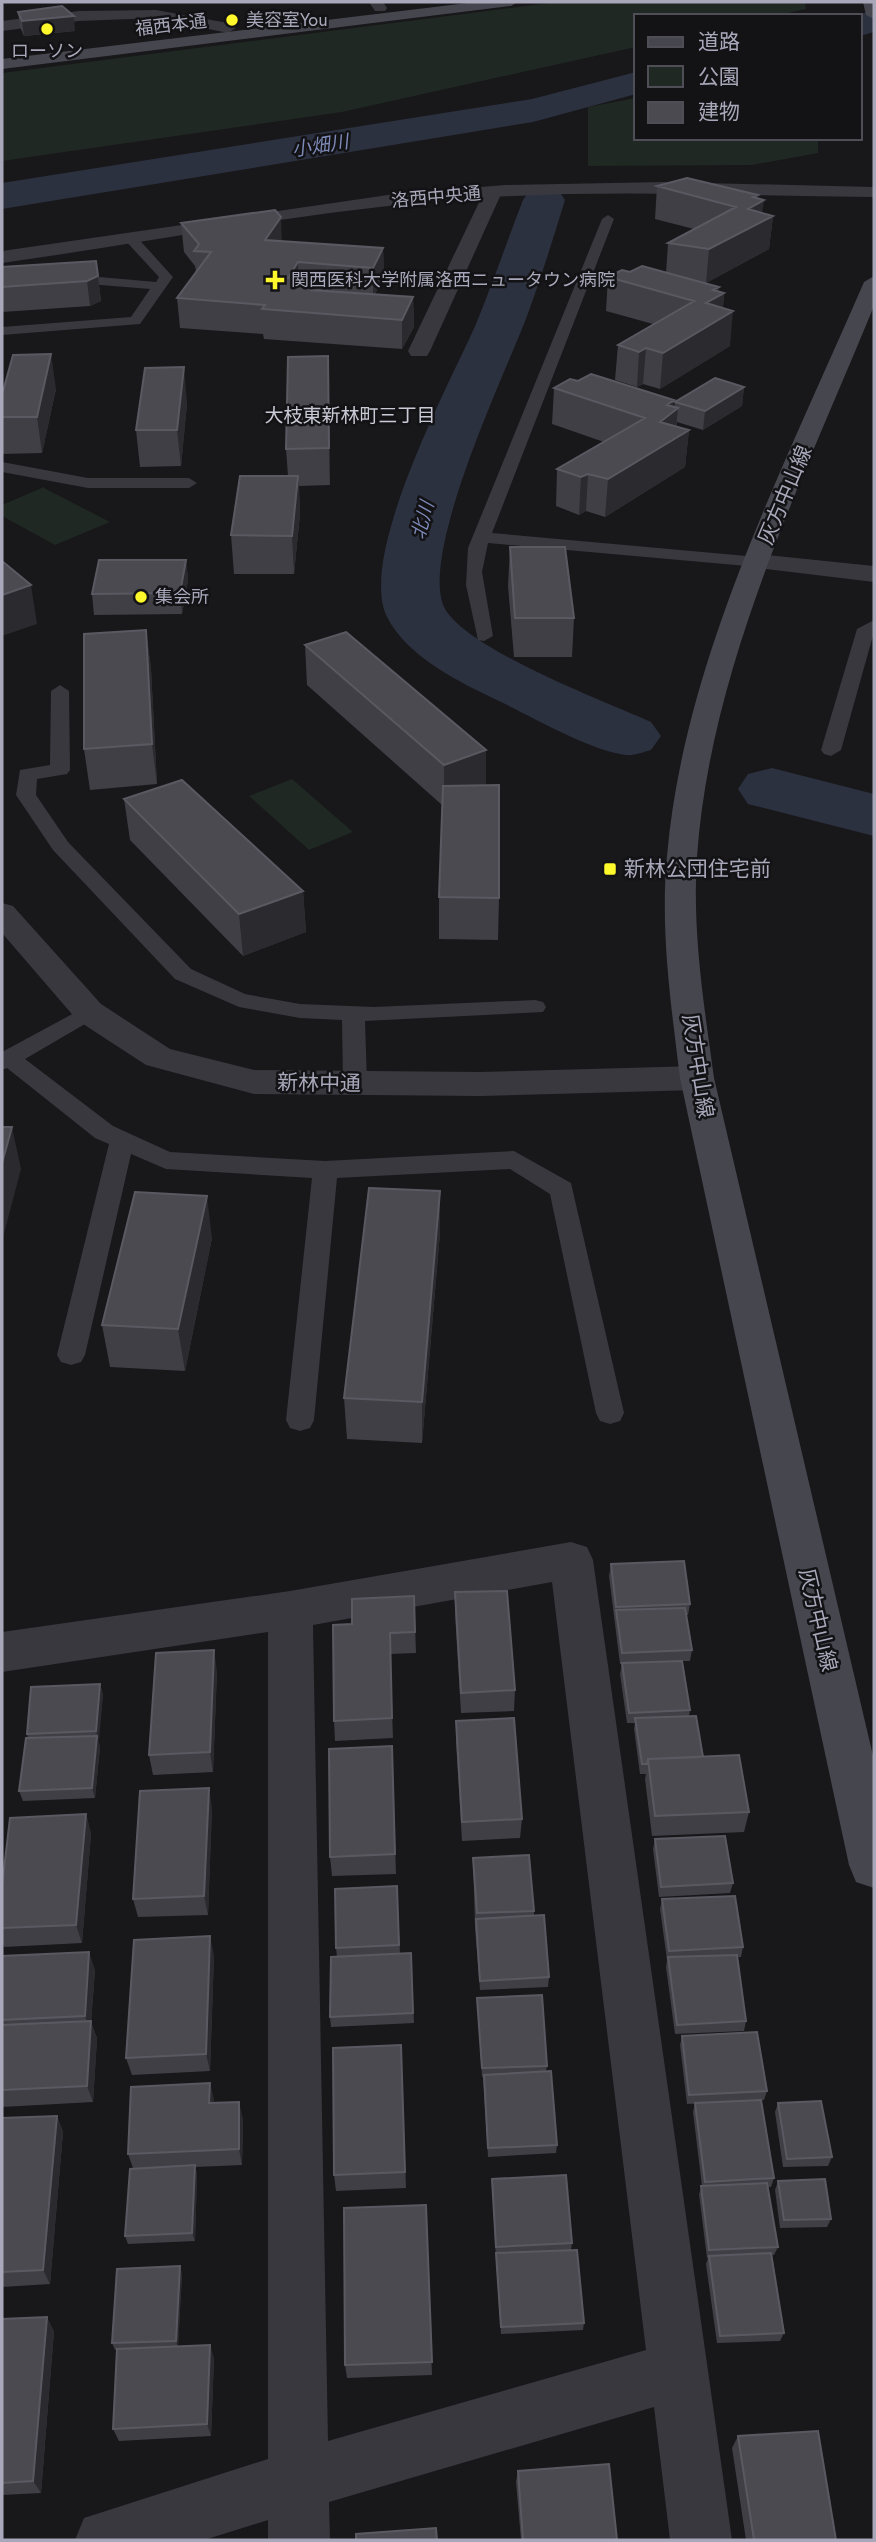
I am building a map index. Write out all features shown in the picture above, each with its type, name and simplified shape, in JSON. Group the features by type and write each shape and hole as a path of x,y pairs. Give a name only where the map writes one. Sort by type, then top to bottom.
{"main road":[{"name":"福西本通","path":"2,55 228,28 378,5 427,2"},
{"name":"福西本通","path":"2,64 511,2"},
{"name":"灰方中山線","path":"874,282 758,562 710,702 692,787 681,870 682,957 697,1077 874,1865"}],"street":[{"path":"200,21 216,14 206,4"},
{"path":"2,26 43,19 156,14 228,28"},
{"name":"洛西中央通","path":"2,257 345,205 493,192 615,187 874,192"},
{"path":"419,351 493,192"},
{"path":"410,313 436,314"},
{"path":"758,562 874,574"},
{"name":"新林中通","path":"2,913 89,1012 158,1057 254,1082 480,1084 697,1077"},
{"path":"2,1652 290,1610 571,1560 701,2540"},
{"path":"290,1610 299,2540"},
{"path":"106,2540 299,2480 680,2370"}],"lane":[{"path":"484,636 472,564 474,550 482,537 608,219"},
{"path":"2,331 135,321 166,277 130,237"},
{"path":"2,285 88,280 160,286"},
{"path":"2,467 88,483 189,483"},
{"path":"482,537 758,562"},
{"path":"831,750 866,629 874,625"},
{"path":"60,691 60,770 27,774 26,795 60,846 183,974 239,1000 300,1012 353,1013 535,1007"},
{"path":"2,802 26,795"},
{"path":"89,1012 5,1060 104,1132 166,1160 325,1170 514,1160 562,1189 610,1413"},
{"path":"353,1013 355,1083"},
{"path":"71,1355 122,1140"},
{"path":"300,1420 325,1170"}],"green space":[{"path":"557,2 805,2 806,9 784,14 634,14 634,47 342,112 2,161 2,73"},
{"path":"634,98 634,140 818,140 818,153 752,165 588,166 588,107"},
{"path":"44,487 110,522 55,545 2,516 2,505"},
{"path":"292,779 353,832 309,850 249,796"}],"building":[{"path":"62,6 74,16 22,21 18,12"},
{"path":"687,178 758,195 753,197 764,200 748,209 773,216 709,249 668,243 736,207 657,186"},
{"path":"275,210 281,217 265,240 383,248 373,268 298,262 288,278 316,280 311,290 413,297 402,320 262,309 265,305 177,298 211,252 194,251 199,244 181,223"},
{"path":"96,261 98,276 87,281 2,287 2,267"},
{"path":"642,266 719,287 713,290 724,293 706,303 733,311 663,353 646,348 639,352 618,345 694,301 608,277 622,270 630,272"},
{"path":"51,354 37,417 2,417 2,395 13,355"},
{"path":"328,356 329,448 286,449 288,357"},
{"path":"184,367 177,430 136,430 145,368"},
{"path":"591,374 674,400 667,405 678,408 660,422 689,430 608,479 588,474 581,477 557,469 645,418 554,388 570,379 578,381"},
{"path":"715,378 744,387 705,411 675,402"},
{"path":"240,476 298,476 292,536 231,535"},
{"path":"510,547 565,547 574,618 515,618"},
{"path":"99,560 186,560 180,593 92,594"},
{"path":"2,561 31,585 2,595"},
{"path":"146,630 152,744 84,749 84,634"},
{"path":"346,632 486,750 444,765 305,645"},
{"path":"182,780 303,891 239,914 124,799"},
{"path":"499,785 499,898 439,897 443,786"},
{"path":"2,1127 12,1127 2,1163"},
{"path":"369,1188 440,1191 422,1402 344,1398"},
{"path":"135,1192 207,1196 178,1329 102,1325"},
{"path":"684,1561 690,1604 616,1607 611,1564"},
{"path":"507,1591 515,1690 461,1693 455,1592"},
{"path":"414,1596 415,1632 390,1633 392,1718 334,1721 333,1625 352,1624 352,1599"},
{"path":"685,1608 692,1650 622,1653 616,1610"},
{"path":"214,1650 210,1752 149,1755 156,1653"},
{"path":"682,1661 690,1710 629,1713 622,1663"},
{"path":"100,1684 96,1731 27,1734 31,1687"},
{"path":"696,1716 703,1757 648,1759 647,1764 642,1764 635,1718"},
{"path":"514,1718 522,1819 462,1822 456,1721"},
{"path":"97,1736 92,1788 19,1791 26,1738"},
{"path":"392,1746 395,1854 330,1857 329,1749"},
{"path":"739,1755 749,1812 655,1816 648,1759"},
{"path":"209,1788 204,1896 133,1899 140,1791"},
{"path":"86,1814 76,1925 2,1928 2,1886 10,1818"},
{"path":"725,1836 733,1883 661,1887 655,1839"},
{"path":"529,1855 534,1911 477,1913 473,1858"},
{"path":"397,1886 399,1945 336,1948 335,1889"},
{"path":"735,1896 743,1947 669,1951 662,1899"},
{"path":"544,1915 549,1977 480,1981 476,1919"},
{"path":"210,1936 206,2054 126,2058 134,1940"},
{"path":"89,1952 85,2016 2,2020 2,1956"},
{"path":"411,1953 413,2013 330,2017 331,1957"},
{"path":"737,1955 746,2021 677,2025 668,1957"},
{"path":"542,1995 547,2066 482,2068 477,1998"},
{"path":"91,2021 87,2086 2,2090 2,2025"},
{"path":"757,2032 767,2091 689,2095 682,2036"},
{"path":"401,2045 405,2172 334,2175 333,2048"},
{"path":"551,2071 557,2145 488,2148 484,2075"},
{"path":"210,2083 209,2103 239,2102 239,2149 128,2154 131,2087"},
{"path":"761,2100 774,2178 705,2182 695,2103"},
{"path":"821,2101 832,2157 787,2159 778,2103"},
{"path":"57,2116 43,2270 2,2272 2,2118"},
{"path":"195,2165 192,2233 125,2236 130,2169"},
{"path":"566,2175 572,2243 496,2247 492,2179"},
{"path":"825,2179 831,2219 784,2220 778,2181"},
{"path":"767,2183 778,2247 709,2250 701,2186"},
{"path":"426,2205 432,2362 345,2365 344,2208"},
{"path":"577,2250 584,2323 501,2327 496,2253"},
{"path":"771,2253 784,2333 720,2336 709,2256"},
{"path":"180,2266 176,2341 112,2343 117,2269"},
{"path":"47,2317 33,2481 2,2483 2,2319"},
{"path":"210,2345 207,2424 113,2429 117,2349"},
{"path":"818,2431 836,2540 754,2540 738,2436"},
{"path":"609,2464 617,2540 523,2540 518,2471"},
{"path":"436,2528 437,2540 356,2540 356,2534"}],"waterway":[{"name":"小畑川","path":"862,24 874,21"},
{"name":"小畑川","path":"2,196 533,110 634,84"},
{"name":"北川","path":"544,200 505,311 437,473 422,517 413,558 410,592 417,616 434,634 457,651 515,684 628,736"},
{"name":"北川","path":"772,789 874,815"}],"place":[{"name":"美容室You","path":"232,20"},
{"name":"ローソン","path":"47,29"},
{"name":"関西医科大学附属洛西ニュータウン病院","path":"275,280"},
{"name":"集会所","path":"141,597"},
{"name":"新林公団住宅前","path":"610,869"}],"district":[{"name":"大枝東新林町三丁目","path":"350,415"}]}
